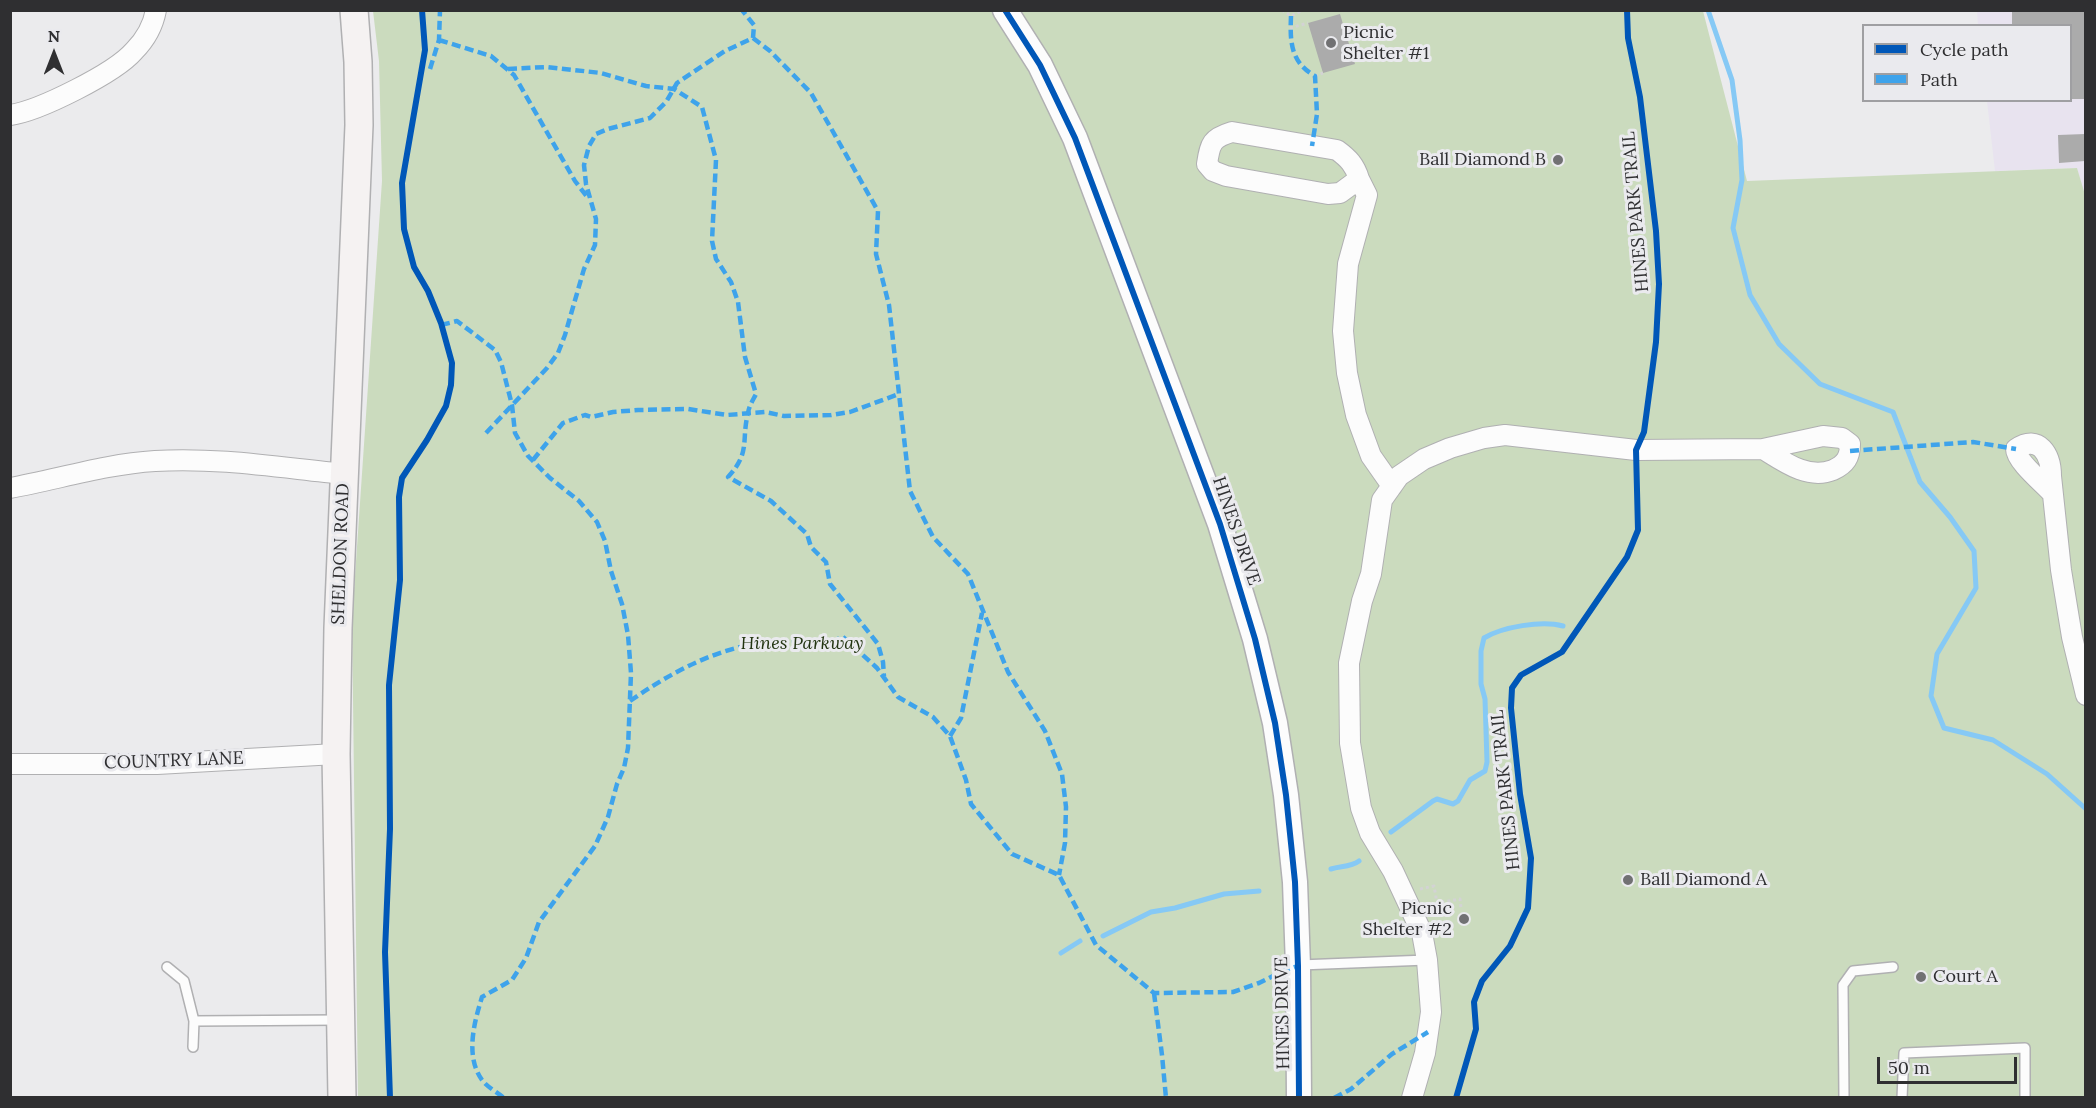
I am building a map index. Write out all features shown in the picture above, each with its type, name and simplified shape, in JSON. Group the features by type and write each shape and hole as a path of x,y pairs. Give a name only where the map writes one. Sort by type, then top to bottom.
{"main road":[{"name":"SHELDON ROAD","path":"342,1098 336,754 338,628 359,125 354,10"}],"street":[{"path":"10,115 44,106 123,61 145,38 153,23 156,10"},
{"name":"HINES DRIVE","path":"1005,10 1040,65 1075,138 1236,573 1255,639 1275,723 1286,795 1295,882 1299,1098"},
{"path":"1359,179 1340,193 1328,194 1227,176 1212,171 1207,164 1209,149 1218,136 1232,132 1337,150 1350,160 1359,179 1366,195 1348,264 1343,331 1347,373 1356,415 1371,456 1392,486"},
{"path":"1412,1098 1425,1053 1431,1012 1427,960 1422,933 1404,893 1370,833 1361,808 1350,743 1349,663 1362,601 1371,574 1382,500 1399,476 1424,459 1461,444 1505,435 1636,450 1763,449"},
{"path":"10,488 116,465 157,461 222,462 344,474"},
{"path":"2052,493 2072,637 2085,695"},
{"name":"COUNTRY LANE","path":"10,764 157,764 336,754"}],"lane":[{"path":"1298,966 1427,960"},
{"path":"167,966 184,981 194,1021 193,1047"},
{"path":"1844,1098 1843,985 1853,971 1893,967"},
{"path":"194,1021 341,1020"},
{"path":"1902,1098 1904,1053 2025,1048 2025,1098"}],"path":[{"path":"1282,10 1291,16 1303,10"},
{"path":"1290,28 1308,23"},
{"path":"1315,76 1323,73"},
{"path":"1404,893 1434,886 1437,903 1460,899 1461,908"}],"shaded area":[{"path":"1977,11 2085,11 2085,198 2077,168 1995,171 1987,102 2072,102 2072,24 1978,24"}],"green space":[{"name":"Hines Parkway","path":"373,11 1703,11 1747,181 2077,168 2086,198 2085,1097 358,1098 352,620 382,181 379,61"}],"building":[{"path":"2012,10 2085,10 2085,99 2072,99 2072,24 2012,24"},
{"name":"Picnic Shelter #1","path":"1340,14 1355,64 1323,73 1308,23"},
{"path":"2085,134 2085,161 2059,163 2058,135"}],"waterway":[{"path":"1708,10 1732,80 1740,140 1742,180 1733,228 1750,295 1779,344 1820,384 1893,412 1920,482 1950,517 1974,551 1976,588 1937,654 1931,696 1944,728 1993,740 2047,774 2086,809"},
{"path":"1391,832 1437,799 1453,804 1458,801 1470,780 1485,771 1487,762 1485,699 1481,684 1481,651 1484,638 1522,626 1544,624 1563,626"},
{"path":"1331,869 1359,861"},
{"path":"1103,936 1151,912 1175,908 1224,894 1259,891"},
{"path":"1061,953 1080,941"}],"marked path":[{"path":"430,69 439,40 440,10"},
{"path":"486,433 547,368 558,353 565,335 584,269 595,245 596,219 586,184 584,165 589,146 596,134 650,118 666,102 677,83 725,51 753,38 754,25 742,10"},
{"path":"1291,16 1293,50 1301,64 1315,76 1317,114 1312,146"},
{"path":"753,38 770,51 811,93 878,211 876,254 889,305 910,491 933,537 968,574 1008,672 1045,731 1062,774 1066,807 1065,843 1059,875"},
{"path":"439,40 491,56 514,75 575,181 588,198"},
{"path":"508,69 547,67 601,73 646,86 674,89 702,107 716,160 712,241 716,259 731,282 738,302 745,357 756,394 746,423 743,453 728,477 771,501 807,534 811,547 826,562 830,584 878,644 884,677"},
{"path":"441,325 457,321 495,350 501,362 512,405 515,433 528,456 550,478 579,501 597,522 605,541 628,635 631,673 628,748 608,817 595,846 539,922 526,958 512,980 482,997 479,1007 474,1028 472,1050 474,1061 482,1080 504,1098"},
{"path":"533,460 563,423 585,415 591,417 613,412 688,409 727,415 765,412 784,416 831,415 850,412 899,394"},
{"path":"1850,451 1973,442 2016,449"},
{"path":"950,736 961,718 982,613"},
{"path":"630,701 678,671 726,651 777,641 804,640 833,643 842,636 877,668 898,697 933,717 950,736 966,780 971,804 1012,854 1059,875 1096,945 1154,993 1233,992 1298,966"},
{"path":"1154,993 1166,1098"},
{"path":"1334,1098 1351,1089 1392,1054 1428,1032"}],"cycle path":[{"path":"390,1098 385,952 390,829 389,685 400,580 399,497 402,478 446,406 451,385 452,363 441,323 428,291 414,267 404,229 402,183 425,50 422,10"},
{"path":"1005,10 1040,65 1075,138 1220,524 1255,639 1275,723 1286,795 1295,882 1299,1098"},
{"name":"HINES PARK TRAIL","path":"1456,1098 1476,1029 1474,1002 1482,981 1510,946 1528,908 1531,858 1520,794 1511,708 1512,688 1521,675 1562,652 1627,557 1638,530 1636,450 1644,432 1656,342 1659,284 1656,231 1640,97 1628,38 1627,10"}],"place":[{"name":"Picnic Shelter #1","path":"1331,43"},
{"name":"Ball Diamond B","path":"1558,160"},
{"name":"Ball Diamond A","path":"1628,880"},
{"name":"Picnic Shelter #2","path":"1464,919"},
{"name":"Court A","path":"1921,977"}]}
